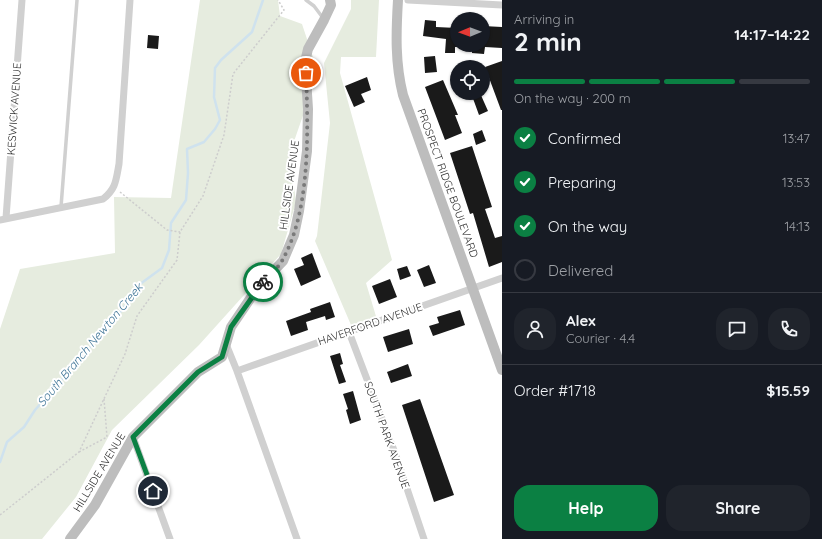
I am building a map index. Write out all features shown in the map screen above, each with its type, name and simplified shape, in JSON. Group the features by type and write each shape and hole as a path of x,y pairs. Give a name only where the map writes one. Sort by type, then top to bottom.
{"street":[{"name":"KESWICK AVENUE","path":"3,219 22,0"},
{"path":"3,219 103,199 113,190 119,164 130,0"},
{"name":"HILLSIDE AVENUE","path":"70,539 95,506 133,437 198,372 222,357 231,327 258,287 283,261 294,235 300,211 307,150 308,109 305,62 308,49 331,5 330,0"},
{"name":"PROSPECT RIDGE BOULEVARD","path":"398,0 395,48 398,74 403,95 502,370"},
{"path":"408,0 502,5"},
{"name":"HAVERFORD AVENUE","path":"238,371 502,278"},
{"name":"SOUTH PARK AVENUE","path":"349,332 395,453 424,539"},
{"path":"226,344 238,371 297,539"},
{"path":"133,437 170,539"}],"lane":[{"path":"61,207 77,0"},
{"path":"306,0 314,6 324,20"}],"path":[{"path":"79,452 126,354 137,316 177,260 180,232 203,196 224,135 233,74 284,10 278,0"},
{"path":"113,190 167,230 180,232"},
{"path":"0,515 79,452 107,437 104,398"}],"shaded area":[{"path":"200,0 278,0 280,16 302,24 318,72 290,153 296,202 281,254 199,345 112,430 76,497 42,539 0,539 0,329 20,269 115,253 114,197 171,198"},
{"path":"351,0 379,0 376,57 341,57 340,73 392,260 366,283 378,323 354,332 315,241 317,236 330,123 324,63 351,9"}],"building":[{"path":"425,20 436,21 436,27 450,28 450,52 455,53 445,53 446,39 423,36"},
{"path":"490,26 502,27 502,48 490,47"},
{"path":"148,35 159,36 158,49 147,48"},
{"path":"472,52 484,52 484,54"},
{"path":"435,56 437,72 425,73 424,57"},
{"path":"502,61 502,110 490,80 490,65"},
{"path":"367,77 371,90 361,94 365,102 354,107 345,86"},
{"path":"443,80 450,96 450,100 452,100 458,115 455,115 462,133 445,140 425,87"},
{"path":"474,100 483,100 488,111 479,115"},
{"path":"482,130 486,141 476,145 473,134"},
{"path":"472,146 492,207 485,209 495,238 502,236 502,262 489,267 473,213 470,214 450,153"},
{"path":"312,253 321,277 301,286 294,269 304,265 301,258"},
{"path":"429,265 436,283 424,287 417,270"},
{"path":"407,266 411,276 400,280 397,269"},
{"path":"390,279 397,297 379,304 372,286"},
{"path":"330,302 335,317 326,320 325,316 306,322 308,330 291,336 286,321 311,312 310,309"},
{"path":"460,310 465,325 433,336 429,326 439,323 437,317"},
{"path":"409,329 413,344 388,352 383,337"},
{"path":"340,353 343,364 340,365 346,382 339,384 330,356"},
{"path":"408,364 412,376 391,383 387,372"},
{"path":"353,391 361,420 350,424 346,410 348,409 343,394"},
{"path":"420,399 454,495 434,502 402,405"}],"waterway":[{"name":"South Branch Newton Creek","path":"0,462 7,442 24,427 35,410 115,319 128,302 136,287 162,268 169,250 171,223 186,200 188,173 187,149 204,142 215,129 220,120 214,97 215,68 221,60 252,32 263,0"}],"way so far":[{"path":"263,282 283,261 298,222 307,150 308,109 306,73"}],"route":[{"path":"153,491 133,437 163,409 198,372 222,357 231,327 263,282"}]}
